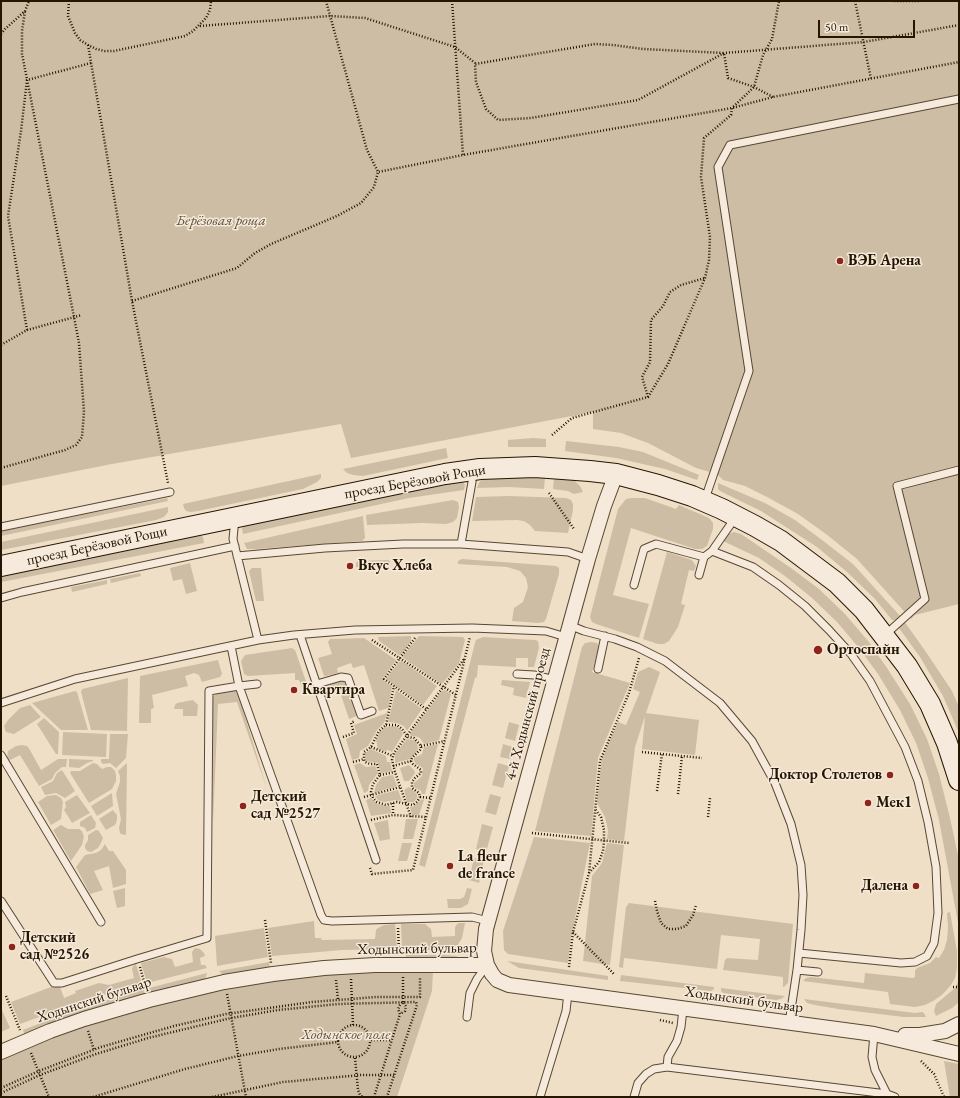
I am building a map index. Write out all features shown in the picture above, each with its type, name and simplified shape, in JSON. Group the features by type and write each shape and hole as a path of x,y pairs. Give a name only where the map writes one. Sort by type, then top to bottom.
{"street":[{"name":"проезд Берёзовой Рощи","path":"1,566 445,474 480,469 535,467 590,470 616,474 658,485 705,502 737,516 782,541 837,583 864,610 907,666 930,704 947,743 959,780"},
{"name":"4-й Ходынский проезд","path":"487,965 484,951 484,939 488,921 588,559 604,506 616,474"},
{"name":"Ходынский бульвар","path":"1,1052 84,1019 149,1000 224,982 273,974 350,967 487,965 497,980 509,985 877,1035 959,1054"},
{"name":"Ходынский бульвар","path":"877,1035 920,1035 944,1031 959,1024"}],"lane":[{"path":"705,502 748,371 718,167 730,145 959,99"},
{"path":"461,544 466,529 472,472 480,469"},
{"path":"884,635 925,599 897,486 959,470"},
{"path":"1,527 170,492"},
{"path":"699,575 704,557 712,551 737,516"},
{"path":"235,518 233,539 258,640"},
{"path":"237,556 325,548 403,544 461,544 568,552 588,559"},
{"path":"634,585 644,549 656,544 704,557"},
{"path":"1,598 22,592 235,546"},
{"path":"712,551 753,567 779,585 805,606 851,654 870,681 905,747 918,781 928,822 936,867 938,913 934,943 927,956 915,962 901,963 799,953"},
{"path":"1,703 74,679 258,640 355,630 472,628 584,631 605,636 642,649 665,661 720,703 752,741 775,783 791,824 801,865 803,895 799,953 790,1023"},
{"path":"300,635 376,860"},
{"path":"598,668 605,636"},
{"path":"231,646 239,686 318,907 324,920 472,917 488,921"},
{"path":"517,674 534,675 555,680"},
{"path":"317,684 341,676 348,678 361,715 372,711"},
{"path":"1,901 54,983 62,983 207,938 209,691 257,684"},
{"path":"1,755 101,922"},
{"path":"467,1017 470,993 477,979 487,965"},
{"path":"797,970 818,972"},
{"path":"540,1097 566,1011 568,993"},
{"path":"667,1068 668,1057 677,1042 682,1025 683,1008"},
{"path":"877,1035 872,1057 875,1070 887,1094"},
{"path":"634,1097 638,1084 646,1074 654,1069 667,1068 887,1094 895,1097"}],"path":[{"path":"1,468 64,450 76,445 82,437 84,412 79,343 65,265 22,54 22,32 25,11 29,1"},
{"path":"69,1 68,16 75,33 80,40 96,49 105,51 114,51 185,36 200,26 210,10 212,1"},
{"path":"132,301 237,268 255,253 271,244 337,216 361,203 374,187 378,172 367,150 326,1"},
{"path":"452,1 463,155"},
{"path":"855,1 871,79"},
{"path":"894,1 918,1"},
{"path":"1,34 25,11"},
{"path":"200,26 330,16 365,18 455,47 475,64 476,82 486,109 498,120 531,118 638,100 724,53"},
{"path":"475,64 595,44 643,49 724,53 864,42 959,25"},
{"path":"88,45 132,301 170,492"},
{"path":"724,53 728,78 754,87 773,98"},
{"path":"378,172 463,155 732,108 773,98 959,62"},
{"path":"27,80 91,63"},
{"path":"27,80 21,132 8,216 27,330"},
{"path":"552,435 572,418 648,397 642,377 650,362 652,320 670,292 681,285 705,278"},
{"path":"1,345 27,330 82,314"},
{"path":"549,492 574,529"},
{"path":"418,634 384,679 426,708"},
{"path":"370,867 372,874 413,870 471,634"},
{"path":"371,639 456,695"},
{"path":"569,967 573,932 589,873 600,761 629,693 642,649"},
{"path":"411,817 393,766 393,756 397,747 465,657"},
{"path":"380,775 377,764 365,762 364,752 371,747 379,731 386,725 394,686"},
{"path":"386,725 397,725 408,737 414,738 421,746"},
{"path":"421,746 445,741"},
{"path":"393,766 411,761 421,749 421,746"},
{"path":"371,747 393,756"},
{"path":"642,752 702,758"},
{"path":"657,791 662,754"},
{"path":"678,794 682,756"},
{"path":"352,763 364,759"},
{"path":"411,761 421,770 419,776 412,782 412,788 419,793 420,797"},
{"path":"395,772 380,775 373,784 371,794 377,802 386,805 393,803 406,803 413,805 420,797"},
{"path":"363,797 400,787"},
{"path":"420,797 431,798"},
{"path":"708,817 710,798"},
{"path":"393,803 393,815"},
{"path":"589,873 599,862 603,851 604,841 604,830 601,817 595,808"},
{"path":"371,820 393,815 426,817"},
{"path":"532,834 629,843"},
{"path":"655,901 661,923 668,929 677,930 686,926 693,915 696,905"},
{"path":"398,919 399,952"},
{"path":"265,920 273,974"},
{"path":"573,932 614,974"},
{"path":"137,959 149,1000"},
{"path":"1,1088 39,1071 94,1050 174,1026 277,1006 352,998 420,997 420,965"},
{"path":"350,967 353,1025"},
{"path":"335,968 338,1000"},
{"path":"400,1014 405,1011 406,1006 403,1002 403,970"},
{"path":"224,982 246,1097"},
{"path":"953,987 959,987"},
{"path":"6,996 49,1097"},
{"path":"374,1097 400,1014 398,1009 403,1002"},
{"path":"1,1093 40,1075 96,1054 148,1038 231,1018 278,1010 353,1003 414,1002 417,1005 387,1097"},
{"path":"84,1019 94,1050"},
{"path":"654,1019 682,1025"},
{"path":"353,1025 364,1028 368,1032 371,1040 369,1049 366,1053 355,1058 345,1055 338,1042 343,1029 353,1025"},
{"path":"371,1040 392,1040"},
{"path":"93,1097 184,1069 238,1056 279,1049 338,1042"},
{"path":"355,1058 358,1090 360,1095 363,1097"},
{"path":"921,1061 934,1074 944,1097"},
{"path":"212,1097 244,1089 283,1082 356,1076 394,1075"}],"green space":[{"name":"Берёзовая роща","path":"1,1 959,1 959,604 915,615 911,619 857,559 798,514 745,486 723,480 717,474 696,468 648,443 621,433 593,429 593,412 351,458 341,424 112,464 1,486"},
{"path":"533,438 546,439 546,447 508,447 508,440"},
{"path":"566,441 619,447 643,452 699,475 697,480 665,469 616,458 565,451"},
{"path":"446,448 448,458 363,476 347,473 343,469"},
{"path":"321,474 321,478 317,482 303,489 191,512 186,511 183,504"},
{"path":"489,476 545,477 544,489 509,487 477,488 483,478"},
{"path":"554,477 575,481 583,492 574,494 568,491 553,489"},
{"path":"458,479 465,485 464,490 409,498 243,534 242,528 246,523"},
{"path":"718,483 765,503 795,520 853,564 901,617 896,620 892,620 875,599 847,572 817,547 761,511 720,491 718,489"},
{"path":"509,496 566,498 571,500 573,510 568,533 535,531 524,521 517,520 472,521 476,497"},
{"path":"167,498 168,501 1,536 1,531"},
{"path":"645,498 676,509 679,505 709,518 713,523 713,529 707,546 702,549 695,549 631,528 613,595 649,604 639,638 596,624 592,622 590,617 618,509 626,499"},
{"path":"453,500 458,502 459,507 457,518 453,522 446,524 423,523 367,525 366,515"},
{"path":"168,507 168,512 164,517 156,520 1,550 1,542"},
{"path":"363,516 365,538 362,541 257,549 247,549 244,543"},
{"path":"734,532 741,534 791,568 819,589 845,614 868,641 910,704 927,739 939,774 950,818 959,860 959,928 939,820 928,778 916,743 900,710 878,674 859,648 837,622 812,598 785,576 759,558 723,541 726,535"},
{"path":"198,534 203,537 204,543 1,582 1,570"},
{"path":"667,552 692,560 696,566 694,571 689,570 681,604 685,605 678,627 669,641 664,644 658,644 643,639"},
{"path":"462,559 556,566 559,568 559,574 544,622 512,621 514,608 523,602 528,587 526,578 520,571 507,567 458,564 458,561"},
{"path":"389,560 390,566 356,567 356,563 358,561"},
{"path":"190,563 197,591 186,594 182,579 173,581 170,568"},
{"path":"252,568 261,568 264,601 256,601 249,571"},
{"path":"140,573 141,576 111,583 110,579"},
{"path":"107,580 107,584 72,592 71,587"},
{"path":"904,621 952,691 959,707 959,733 943,696 920,657 899,628 899,624"},
{"path":"411,636 411,641 401,655 379,641 378,637"},
{"path":"419,636 463,637 465,640 459,663 443,683 440,683 402,657"},
{"path":"483,637 535,640 538,641 539,648 534,667 528,667 528,658 516,658 516,667 478,665 477,677 475,678 425,867 419,865 475,643 476,640"},
{"path":"364,638 396,660 382,679 392,687 388,708 379,711 364,665 353,668 351,663 337,668 338,673 324,676 318,658 332,654 328,642 330,639"},
{"path":"585,643 597,643 599,647 592,672 630,683 598,758 591,836 535,831 582,647"},
{"path":"292,648 295,650 309,690 304,692 299,680 295,680 295,673 248,676 244,674 241,661 245,655"},
{"path":"218,660 222,674 220,677 202,682 199,675 194,673 185,676 188,686 152,695 154,708 151,709 151,723 139,723 140,676"},
{"path":"402,661 437,686 423,705 386,679 399,662"},
{"path":"649,667 660,672 646,713 699,720 695,755 642,749 645,716 635,747 624,841 607,839 608,830 605,817 597,803 601,764 618,722 626,725 640,692 633,689 638,672"},
{"path":"128,678 127,731 91,730 81,692 82,689"},
{"path":"340,680 348,684 359,715 349,719 340,692 331,695 328,687 329,684"},
{"path":"502,680 530,682 526,698 513,695 514,688 501,685"},
{"path":"234,690 238,693 267,789 237,702 218,704 213,823 213,697 216,694"},
{"path":"396,690 422,709 407,731 404,726 397,723 388,722"},
{"path":"445,690 451,694 439,740 424,744 420,738 411,736 410,734 442,691"},
{"path":"75,691 77,692 88,730 61,730 32,703"},
{"path":"193,700 198,705 197,716 183,716 183,709 174,709 177,703"},
{"path":"30,705 41,717 14,734 6,732 4,726 8,720 20,708"},
{"path":"387,713 384,723 377,730 368,746 360,751 359,758 352,760 346,739 357,734 354,725"},
{"path":"44,718 59,732 58,754 56,754 37,724"},
{"path":"509,722 519,725 515,741 505,738"},
{"path":"392,726 397,727 403,734 392,752 378,749 376,740 380,732 384,728"},
{"path":"63,732 107,734 106,757 62,755"},
{"path":"110,734 128,734 126,758 116,768 110,763 103,764 101,762 101,759 109,759"},
{"path":"407,739 416,741 418,748 417,752 410,759 395,763 395,754"},
{"path":"438,744 425,794 422,794 421,791 414,787 414,783 422,776 423,768 416,764 414,758 422,754 424,747"},
{"path":"503,744 513,747 510,759 500,757"},
{"path":"16,746 27,746 41,770 58,759 67,759 66,767 62,767 55,773 52,779 39,786 20,755 10,760 7,758 8,751"},
{"path":"371,749 386,756 387,762 390,762 392,771 381,773 378,763 366,761 365,753"},
{"path":"69,759 93,761 79,768 69,767"},
{"path":"93,763 97,764 102,769 111,767 115,771 116,781 112,789 89,803 70,773 71,771 80,771"},
{"path":"127,763 126,835 120,833 119,828 121,819 116,794 120,782 118,771"},
{"path":"360,763 366,767 375,766 378,773 369,785 368,791 364,793 354,765"},
{"path":"498,763 509,766 503,788 492,785"},
{"path":"409,765 415,773 409,781 404,781 400,768"},
{"path":"62,770 75,791 65,798 56,793 45,795 41,787 53,781 57,773"},
{"path":"393,775 397,786 374,793 376,785 382,777"},
{"path":"409,787 417,794 417,798 414,802 407,802 404,790"},
{"path":"398,790 402,801 396,800 384,802 378,800 375,796"},
{"path":"112,793 113,806 97,816 91,806"},
{"path":"490,794 501,797 496,815 485,812"},
{"path":"56,795 61,798 63,802 61,819 51,825 38,802 47,796"},
{"path":"77,795 90,813 72,823 64,810 66,807 65,802"},
{"path":"371,798 377,804 390,806 391,813 371,816 366,800"},
{"path":"422,799 424,800 419,815 412,815 410,807 414,806"},
{"path":"113,810 117,815 117,820 115,825 106,830 99,819"},
{"path":"91,815 96,823 95,828 87,832 85,828 80,826 80,822"},
{"path":"406,819 418,819 413,839 403,839"},
{"path":"388,820 390,839 380,841 374,823"},
{"path":"482,824 493,827 486,852 476,849"},
{"path":"61,825 68,829 79,829 82,831 84,837 82,845 71,861 53,830"},
{"path":"96,830 99,831 103,838 101,843 98,848 91,852 87,851 85,845 88,840 88,835"},
{"path":"534,837 590,843 571,938 568,963 508,954 504,950 503,931"},
{"path":"402,843 412,843 407,861 398,861"},
{"path":"607,843 624,845 610,965 583,961 592,876 602,863"},
{"path":"105,844 109,851 113,851 126,870 126,884 113,888 109,866 94,871 103,890 90,894 76,867 85,855 96,853 101,850"},
{"path":"474,858 484,860 479,883 469,880"},
{"path":"125,888 125,906 117,908 113,891"},
{"path":"467,888 472,889 468,904 461,908 448,908 447,899 460,899 464,897"},
{"path":"629,903 793,924 788,983 783,987 783,977 723,970 725,960 727,958 758,960 760,939 721,935 717,969 624,958 623,968 619,967 626,907"},
{"path":"950,912 957,951 957,968 955,978 942,995 925,1005 915,1007 890,1004 888,992 803,981 806,978 811,977 864,983 865,973 913,978 915,977 915,971 917,968 930,963 936,957 939,958 944,950 947,940 947,913"},
{"path":"314,921 315,938 321,938 322,940 375,939 376,930 378,928 384,925 395,924 397,949 342,950 272,956 268,928"},
{"path":"458,923 465,923 462,938 454,951 402,949 401,924 425,924 431,929 432,937 455,936 455,927"},
{"path":"264,928 268,957 217,966 215,936"},
{"path":"195,948 200,949 204,953 205,956 200,958 201,965 205,965 207,968 147,983 141,963 164,957 172,959 175,967 193,962 192,952"},
{"path":"406,955 458,956 451,960 406,960"},
{"path":"507,961 608,976 608,980 519,968"},
{"path":"269,962 270,969 223,975 219,971"},
{"path":"136,964 142,984 75,1004 20,1024 11,1002 59,984 64,998 76,993 75,991 99,983 109,985 134,978 132,969"},
{"name":"Ходынское поле","path":"375,970 433,971 432,991 397,1097 1,1097 1,1057 78,1026 169,999 274,979"},
{"path":"207,973 205,979 150,994 149,988"},
{"path":"621,975 714,987 714,989 711,991 620,981"},
{"path":"959,980 959,1002 952,1008 936,1016 934,1011 936,1004 955,988"},
{"path":"721,988 785,996 776,1000 723,993"},
{"path":"143,989 145,995 25,1036 23,1030 69,1012"},
{"path":"804,999 915,1013 922,1012 926,1017 904,1017 838,1009 807,1003"},
{"path":"1,1008 10,1028 1,1032"},
{"path":"944,1061 959,1064 959,1097 950,1097"}],"place":[{"name":"ВЭБ Арена","path":"840,261"},
{"name":"Вкус Хлеба","path":"350,566"},
{"name":"Ортоспайн","path":"818,650"},
{"name":"Квартира","path":"294,690"},
{"name":"Доктор Столетов","path":"890,775"},
{"name":"Мек1","path":"868,803"},
{"name":"Детский сад №2527","path":"243,806"},
{"name":"La fleur de france","path":"450,866"},
{"name":"Далена","path":"916,886"},
{"name":"Детский сад №2526","path":"12,947"}]}
